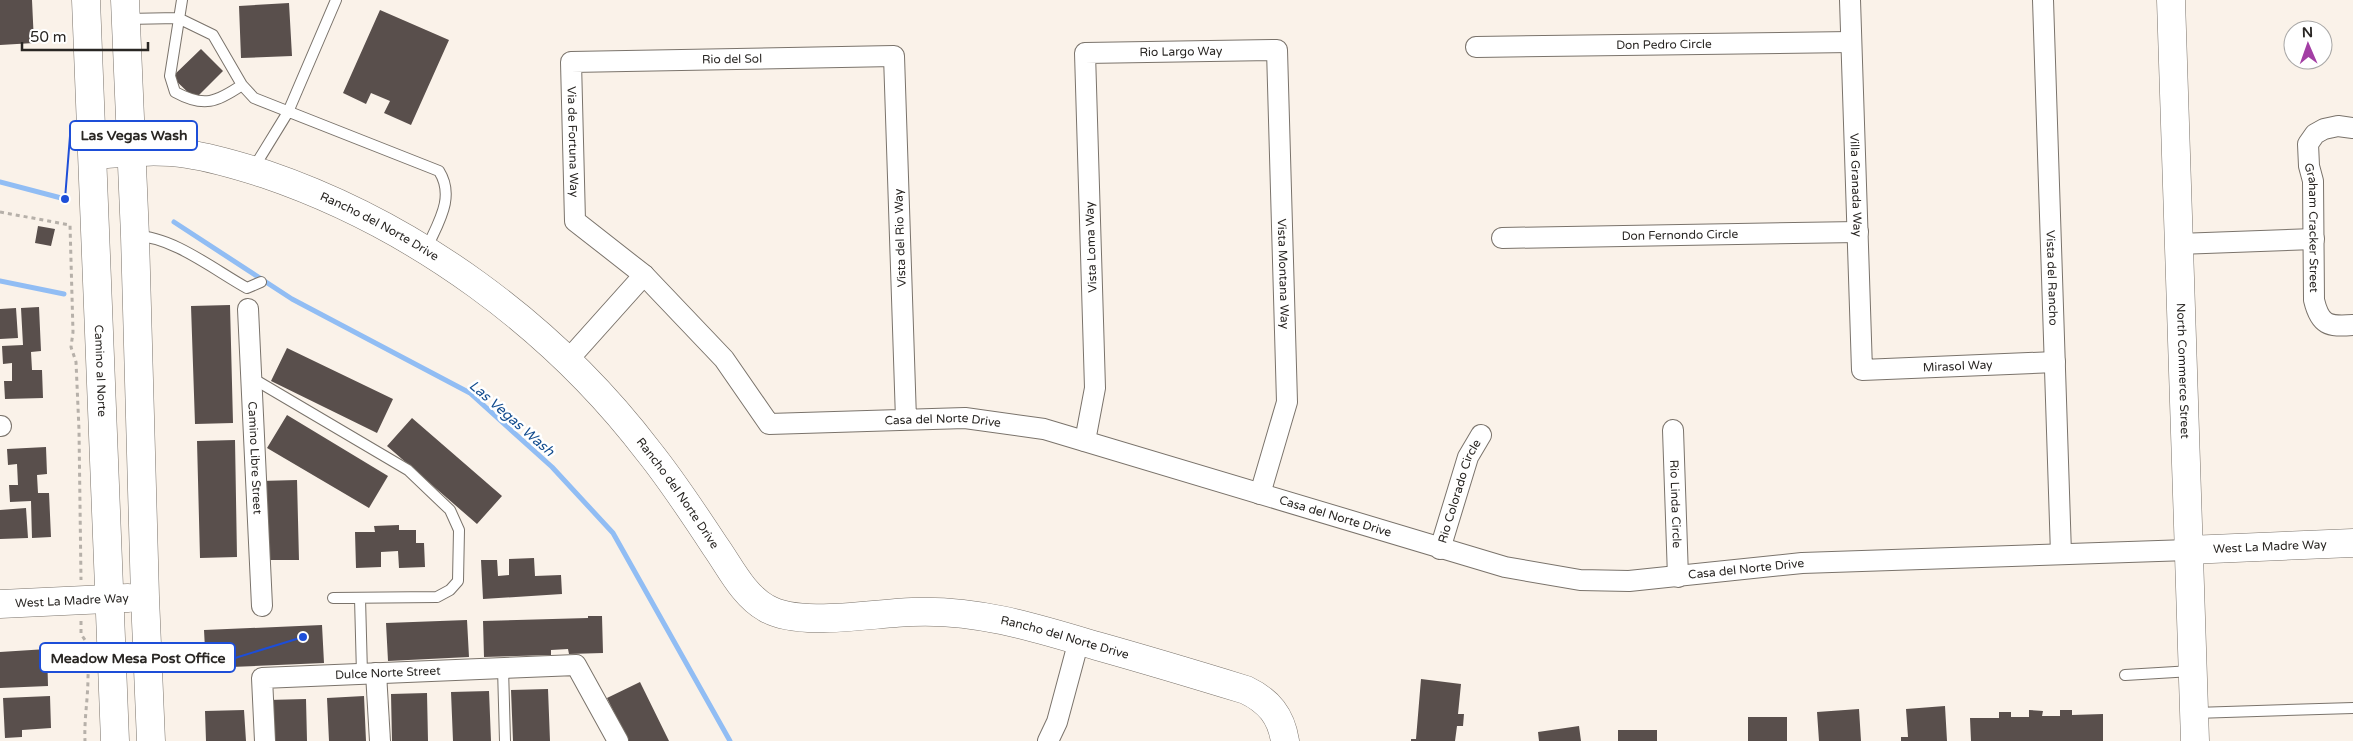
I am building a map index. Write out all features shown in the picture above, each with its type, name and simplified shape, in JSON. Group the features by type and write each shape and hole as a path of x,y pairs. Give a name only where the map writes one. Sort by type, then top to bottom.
{"main road":[{"name":"Camino al Norte","path":"86,0 115,741"},
{"name":"North Commerce Street","path":"2170,0 2195,741"},
{"path":"125,10 135,236 145,598 152,741"},
{"name":"Rancho del Norte Drive","path":"93,154 156,151 185,153 252,170 327,198 362,214 426,251 514,314 567,361 605,400 674,484 744,588 766,609 791,618 916,611 969,614 1019,622 1246,690 1266,702 1276,715 1285,741"},
{"name":"West La Madre Way","path":"2188,550 2353,544"},
{"name":"West La Madre Way","path":"0,604 145,598"}],"street":[{"name":"Villa Granada Way","path":"1850,0 1862,370"},
{"name":"Vista del Rancho","path":"2043,0 2061,554"},
{"name":"Don Pedro Circle","path":"1476,46 1851,42"},
{"name":"Rio Largo Way","path":"1085,53 1277,50"},
{"name":"Vista Montana Way","path":"1260,494 1287,402 1277,50"},
{"name":"Vista Loma Way","path":"1085,53 1095,388 1085,441"},
{"name":"Rio del Sol","path":"571,62 894,56"},
{"name":"Vista del Rio Way","path":"894,56 906,419"},
{"name":"Via de Fortuna Way","path":"571,62 575,221"},
{"name":"Graham Cracker Street","path":"2353,128 2338,126 2324,129 2315,134 2308,144 2313,181 2314,300 2318,316 2324,322 2336,325 2353,325"},
{"name":"Casa del Norte Drive","path":"575,221 644,275 724,358 769,424 965,418 1044,429 1505,568 1580,580 1629,581 1678,578 1802,563 2188,550"},
{"name":"Don Fernondo Circle","path":"1502,238 1858,232"},
{"path":"2178,244 2314,239"},
{"path":"567,361 644,275"},
{"name":"Camino Libre Street","path":"248,309 262,606"},
{"name":"Mirasol Way","path":"1862,370 2055,362"},
{"name":"Rio Linda Circle","path":"1673,430 1678,578"},
{"name":"Rio Colorado Circle","path":"1440,549 1468,457 1481,435"},
{"path":"1048,741 1057,722 1080,640"},
{"name":"Dulce Norte Street","path":"265,741 262,678 576,665 618,741"},
{"path":"369,673 380,741"}],"lane":[{"path":"182,0 170,76 175,92 201,103 223,98 242,84"},
{"path":"252,170 288,112 336,0"},
{"path":"125,10 178,18 213,36 242,84 254,98 439,171 446,183 446,201 426,251"},
{"path":"135,236 150,236 169,244 247,288 261,282"},
{"path":"252,378 408,470 450,510 459,530 458,581 450,590 437,597 333,598"},
{"path":"360,598 369,673"},
{"path":"503,668 504,741"},
{"path":"2125,675 2192,671"},
{"path":"2194,713 2353,708"}],"path":[{"path":"0,212 70,225 73,332 71,347 76,362 81,566"},
{"path":"81,634 89,646 85,661 88,678 84,741"}],"building":[{"path":"0,0 32,0 34,43 0,45"},
{"path":"289,3 292,56 241,58 239,6"},
{"path":"380,10 449,40 411,125 384,113 390,101 371,93 366,104 343,93"},
{"path":"201,49 223,71 195,99 172,77"},
{"path":"38,226 55,229 51,246 35,243"},
{"path":"230,305 233,423 195,424 191,306"},
{"path":"39,307 41,351 31,352 32,370 42,370 43,398 5,399 4,381 12,381 12,363 3,364 2,346 23,345 21,308"},
{"path":"16,308 18,338 0,339 0,309"},
{"path":"287,348 393,399 377,433 271,381"},
{"path":"287,415 388,476 369,508 267,448"},
{"path":"412,418 502,496 477,524 387,446"},
{"path":"235,440 237,557 200,558 197,441"},
{"path":"46,447 47,474 37,475 38,493 49,493 51,537 32,538 31,501 10,502 9,485 18,485 17,464 8,465 7,449"},
{"path":"297,480 299,560 262,560 260,481"},
{"path":"26,508 28,538 0,539 0,510"},
{"path":"399,525 399,530 416,530 416,543 424,543 425,567 399,568 398,551 381,552 381,567 356,568 355,532 375,532 374,526"},
{"path":"534,558 535,576 561,575 562,594 483,599 481,560 497,560 498,576 509,575 509,559"},
{"path":"588,616 602,616 603,653 569,654 568,649 551,650 551,655 484,657 483,621 588,618"},
{"path":"467,620 469,657 388,661 386,623"},
{"path":"322,625 324,663 206,668 204,630"},
{"path":"47,649 48,686 0,688 0,652"},
{"path":"1421,679 1461,684 1458,714 1464,714 1463,726 1457,726 1455,741 1411,741 1411,739 1416,739"},
{"path":"640,682 669,741 628,741 607,698"},
{"path":"548,689 550,741 513,741 511,690"},
{"path":"489,691 491,741 453,741 451,692"},
{"path":"427,693 428,741 392,741 391,694"},
{"path":"50,696 51,728 22,730 22,737 5,738 3,698"},
{"path":"364,696 366,741 329,741 327,698"},
{"path":"306,699 307,741 269,741 268,700"},
{"path":"1945,706 1947,741 1901,741 1901,737 1908,737 1906,709"},
{"path":"1859,709 1861,741 1819,741 1817,712"},
{"path":"244,710 246,741 206,741 205,711"},
{"path":"2029,710 2043,711 2042,716 2060,716 2060,710 2072,710 2072,715 2103,714 2103,741 1971,741 1970,718 1999,718 1999,712 2011,712 2011,717 2029,717"},
{"path":"1748,717 1787,717 1787,741 1748,741"},
{"path":"1579,726 1581,741 1539,741 1538,732"},
{"path":"1618,730 1657,730 1657,741 1618,741"}],"waterway":[{"name":"Las Vegas Wash","path":"0,182 65,199"},
{"name":"Las Vegas Wash","path":"174,222 292,299 470,393 552,467 613,533 730,741"},
{"path":"0,281 64,294"}],"place":[{"name":"Las Vegas Wash","path":"65,199"},
{"name":"Meadow Mesa Post Office","path":"303,637"}]}
